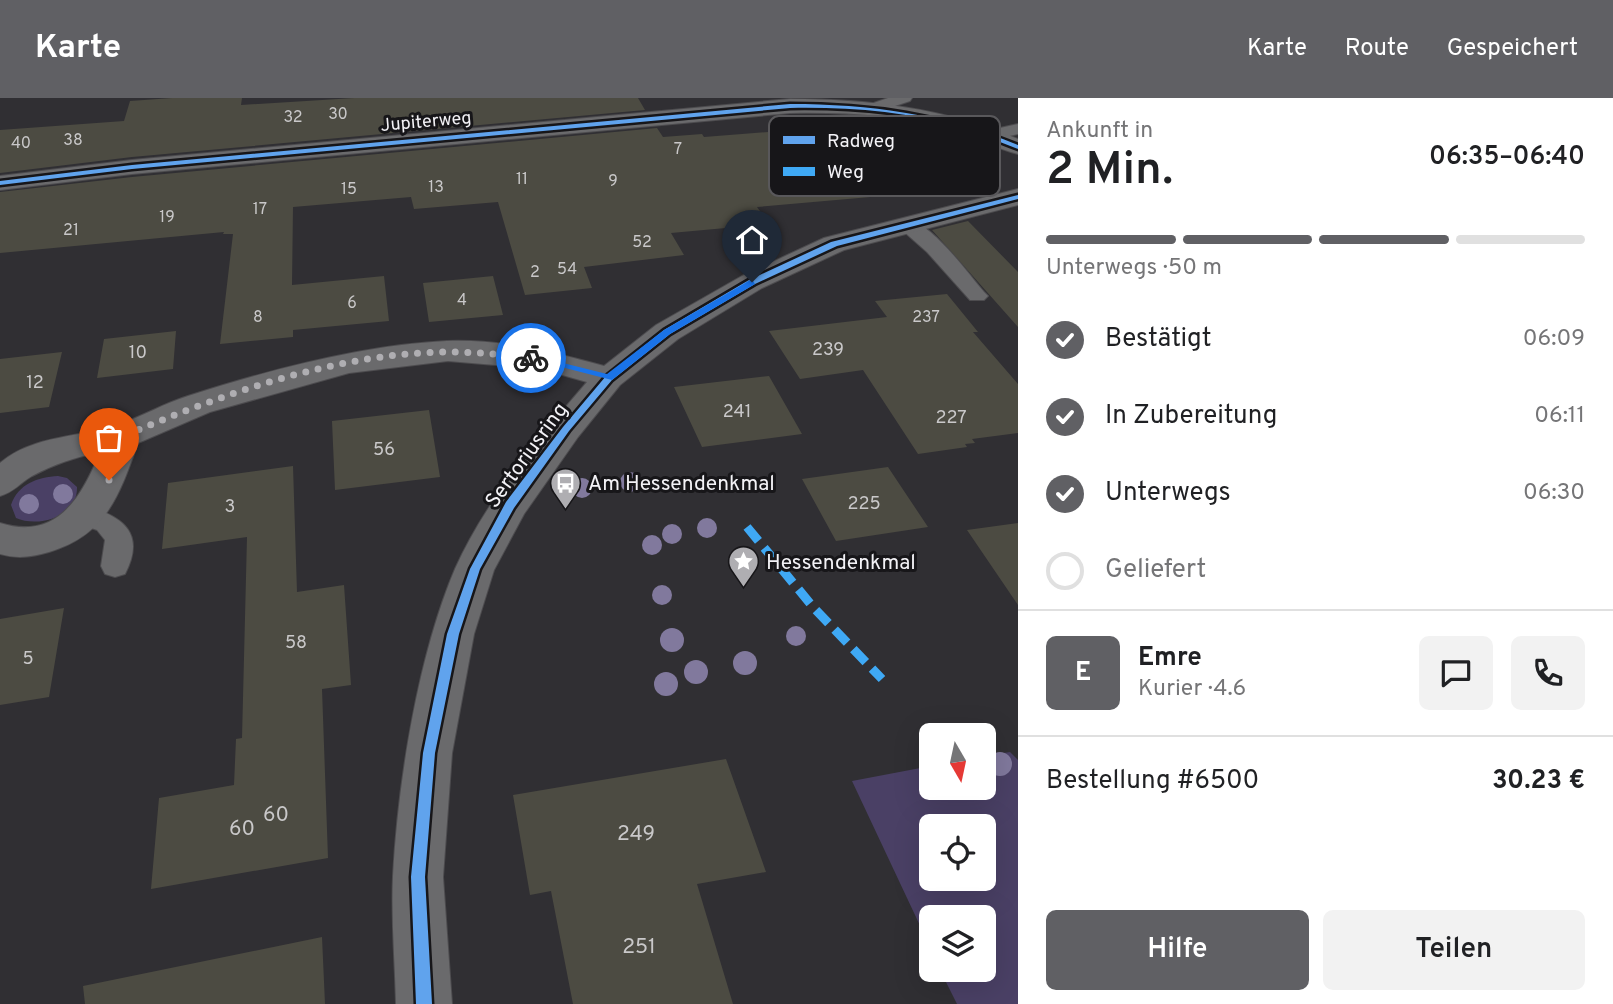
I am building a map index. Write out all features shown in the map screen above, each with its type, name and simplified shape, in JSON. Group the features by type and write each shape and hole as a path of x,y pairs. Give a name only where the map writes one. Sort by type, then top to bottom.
{"street":[{"name":"Jupiterweg","path":"0,183 146,165 790,106 871,109 917,116"},
{"name":"Jupiterweg","path":"1000,140 1018,146"},
{"name":"Sertoriusring","path":"424,1004 418,877 429,753 453,634 475,569 510,505 566,429 609,378 667,332 752,282 834,244 1018,197"},
{"path":"3,477 63,447 124,436 198,404 348,363 404,355 489,353 544,359 609,378"},
{"path":"0,538 5,541 33,542 61,536 87,516 109,480 124,436"}],"lane":[{"path":"871,109 904,98"},
{"path":"1000,133 1018,129"},
{"path":"908,226 934,248 977,296"},
{"path":"87,516 107,523 119,538 115,566"}],"shaded area":[{"path":"58,476 67,478 77,487 76,497 64,513 35,522 16,518 11,505 18,492 36,480"},
{"path":"1010,752 1018,760 1018,1004 957,1004 946,982 996,982 996,905 919,905 919,923 852,781 919,768 919,800 996,800 996,754"}],"building":[{"path":"242,98 241,105 354,98 638,98 645,110 132,157 0,173 0,130 124,121 130,101"},
{"path":"657,128 663,137 702,134 704,137 769,132 769,196 882,196 757,207 769,224 671,233 684,255 584,267 592,288 525,295 498,202 414,209 411,197 293,207 292,285 384,276 389,321 293,330 293,337 220,344 233,234 223,234 224,232 0,253 0,192 132,177"},
{"path":"968,221 1018,272 1018,327 932,230"},
{"path":"493,276 503,315 429,322 423,283"},
{"path":"947,294 978,332 973,332 1018,384 1018,433 972,439 975,443 965,444 967,447 918,454 863,370 800,379 769,331 887,317 875,301"},
{"path":"176,331 173,369 97,378 104,339"},
{"path":"62,352 49,407 0,413 0,359"},
{"path":"769,376 802,434 702,447 674,387"},
{"path":"429,410 440,477 335,490 332,421"},
{"path":"293,466 297,592 344,585 351,685 322,689 328,858 151,889 159,798 234,785 236,739 242,738 247,537 162,549 168,483"},
{"path":"888,467 928,527 836,541 802,479"},
{"path":"1018,523 1018,605 967,530"},
{"path":"64,608 49,697 0,705 0,619"},
{"path":"726,759 766,872 697,884 733,1004 573,1004 551,891 530,895 513,795"},
{"path":"322,937 325,1004 85,1004 83,986"}],"marked path":[{"path":"747,527 813,607 882,679"}],"cycle path":[{"path":"0,183 132,167 790,106 877,109 922,116"},
{"path":"1000,139 1018,147"},
{"path":"424,1004 418,877 429,753 453,634 475,569 510,505 566,429 609,378 667,332 752,282 834,244 1018,197"}],"way so far":[{"path":"109,480 124,436 198,404 290,377 348,363 404,355 448,352 531,358"}],"place":[{"name":"Am Hessendenkmal","path":"565,510"},
{"name":"Hessendenkmal","path":"743,589"}],"route":[{"path":"531,358 544,359 609,378 667,332 752,282"}]}
